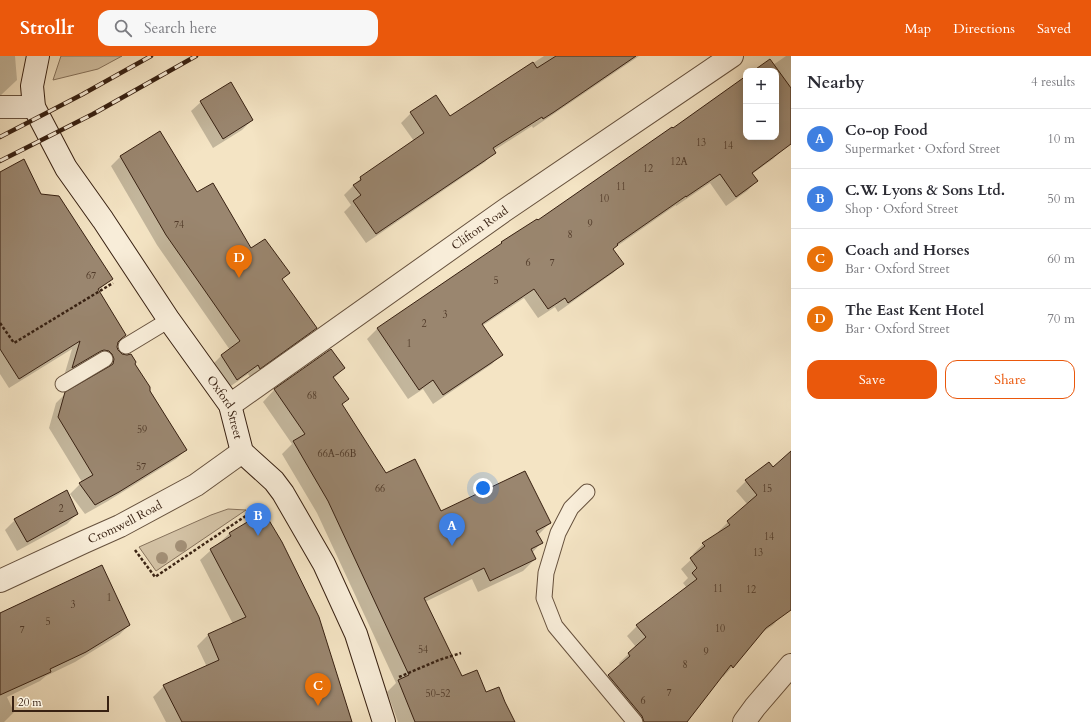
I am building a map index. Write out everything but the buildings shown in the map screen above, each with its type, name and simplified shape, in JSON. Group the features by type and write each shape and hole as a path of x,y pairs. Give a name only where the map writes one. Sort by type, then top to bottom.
{"street":[{"path":"0,107 34,107 32,86 38,56"},
{"name":"Clifton Road","path":"230,405 505,210 732,56"},
{"name":"Oxford Street","path":"34,107 66,168 103,220 169,320 230,405 242,452 274,481 283,492 324,564 356,634 384,722"},
{"name":"Cromwell Road","path":"0,581 120,526 196,485 242,452"},
{"path":"744,722 791,665"}],"lane":[{"path":"126,346 169,320"},
{"path":"63,384 105,359"},
{"path":"588,492 570,508 558,533 546,573 544,598 555,626 635,722"}],"path":[{"path":"0,323 14,343 135,270"},
{"path":"120,526 131,546 155,577 283,492"},
{"path":"372,686 439,660 461,654"}],"shaded area":[{"path":"61,56 122,56 98,69 53,80"},
{"path":"228,509 246,510 156,571 139,547 211,515"}],"railway":[{"path":"0,137 83,94 151,56"},
{"path":"0,161 93,114 196,56"}],"place":[{"name":"The East Kent Hotel","path":"239,278"},
{"name":"C.W. Lyons & Sons Ltd.","path":"258,536"},
{"name":"Co-op Food","path":"452,546"},
{"name":"Coach and Horses","path":"318,706"}]}
